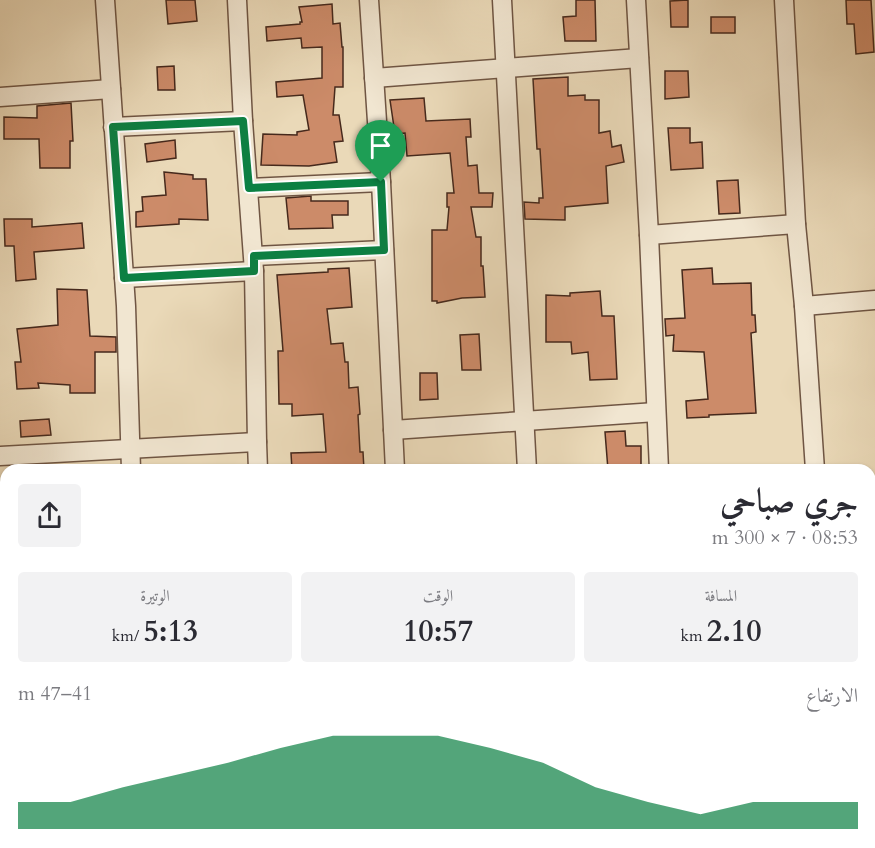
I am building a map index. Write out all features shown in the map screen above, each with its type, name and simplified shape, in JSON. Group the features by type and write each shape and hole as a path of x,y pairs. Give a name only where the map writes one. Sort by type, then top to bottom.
{"street":[{"path":"105,0 124,278 131,464"},
{"path":"237,0 254,264 258,464"},
{"path":"369,0 381,182 395,464"},
{"path":"502,0 527,464"},
{"path":"636,0 659,464"},
{"path":"784,0 796,224 815,464"},
{"path":"374,78 639,58"},
{"path":"0,97 111,89"},
{"path":"113,127 243,121"},
{"path":"249,188 381,182"},
{"path":"649,235 796,224"},
{"path":"124,278 384,250"},
{"path":"804,306 875,300"},
{"path":"393,430 656,412"},
{"path":"0,456 257,442"}],"building":[{"path":"166,0 195,0 197,21 168,24"},
{"path":"576,0 595,0 596,41 565,41 563,17 576,16"},
{"path":"688,0 688,27 671,27 670,1"},
{"path":"846,0 871,0 874,52 856,54 854,24 847,24"},
{"path":"332,4 333,24 340,23 343,47 343,87 335,87 333,115 339,115 343,141 334,142 337,162 309,166 261,165 263,134 297,135 297,132 309,130 303,95 277,97 276,82 322,78 322,47 302,48 301,38 267,41 266,27 300,24 302,22 299,7"},
{"path":"711,17 735,17 735,33 711,33"},
{"path":"174,66 175,90 158,90 157,67"},
{"path":"665,71 688,71 689,97 665,99"},
{"path":"568,77 568,96 585,95 585,100 599,100 599,133 610,131 612,147 621,145 624,162 606,166 608,203 565,207 565,220 525,219 524,202 539,203 539,198 543,198 540,149 537,149 533,79"},
{"path":"424,98 426,121 470,119 471,137 466,137 468,166 477,165 479,193 493,193 492,207 471,207 476,237 481,237 481,266 483,266 485,297 462,298 437,303 437,301 432,301 432,230 447,230 449,207 447,207 447,193 454,193 450,153 407,156 405,133 395,134 390,100"},
{"path":"71,103 73,141 70,141 70,168 40,168 39,139 4,139 4,117 37,118 37,106"},
{"path":"668,128 690,128 690,143 702,142 703,168 671,170"},
{"path":"175,140 176,158 147,162 145,144"},
{"path":"164,172 193,175 193,179 206,179 208,220 179,219 179,224 136,227 136,212 143,211 142,197 166,195"},
{"path":"738,180 740,213 719,214 717,181"},
{"path":"311,196 311,201 348,201 348,215 332,215 333,228 289,229 286,198"},
{"path":"4,219 32,219 32,227 82,223 84,248 34,252 36,279 16,281 14,246 5,246"},
{"path":"349,268 352,307 327,309 331,344 343,343 345,362 348,362 349,388 358,387 360,452 363,452 364,464 292,464 291,453 326,452 323,414 292,416 292,404 279,404 278,351 283,351 277,275 328,272 328,269"},
{"path":"712,268 713,284 751,283 752,315 755,315 756,332 751,333 756,413 687,418 686,401 708,399 704,352 673,351 674,335 666,336 665,319 685,318 682,270"},
{"path":"57,289 87,290 90,336 116,337 116,352 95,352 95,393 70,393 70,385 38,383 39,388 17,389 15,362 21,362 17,329 58,325"},
{"path":"600,291 602,316 614,316 617,379 590,380 588,352 572,354 571,342 546,342 546,295 570,296 570,293"},
{"path":"479,334 481,370 462,370 460,335"},
{"path":"420,373 437,373 438,399 420,400"},
{"path":"49,419 51,435 21,437 20,421"},
{"path":"625,431 626,446 641,446 641,464 608,464 605,432"}],"route":[{"path":"243,121 249,188 381,182 384,250 254,256 254,271 124,278 113,127 243,121"}]}
